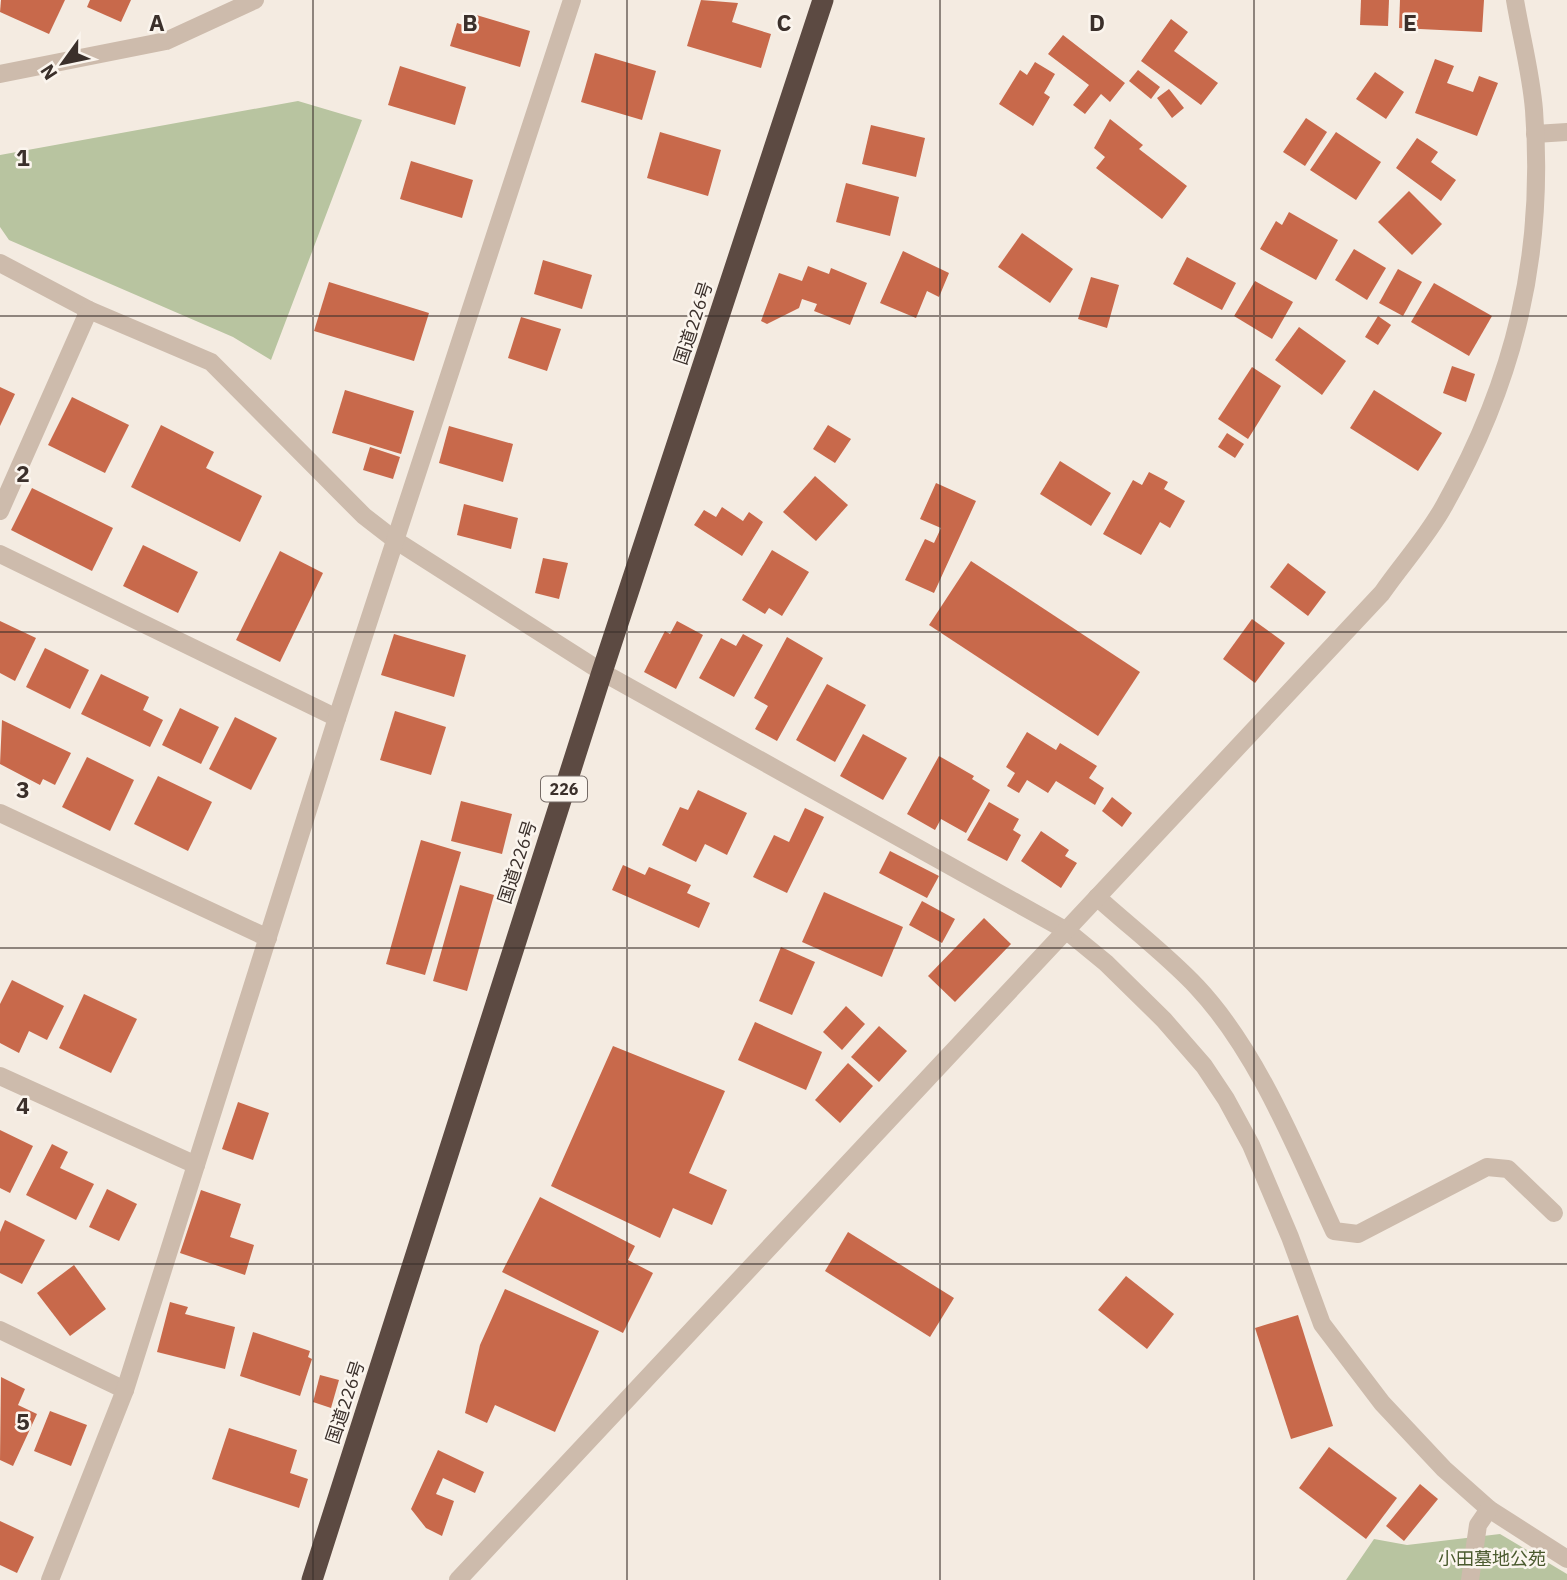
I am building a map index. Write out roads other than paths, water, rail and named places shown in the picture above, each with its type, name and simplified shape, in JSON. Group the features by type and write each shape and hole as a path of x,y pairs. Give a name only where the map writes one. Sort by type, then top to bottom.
{"highway":[{"name":"国道226号","path":"312,1580 602,673 823,0"}],"street":[{"path":"0,74 166,41 253,0"},
{"path":"50,1580 125,1390 337,718 572,0"},
{"path":"458,1580 1382,593 1442,509 1485,427 1513,352 1530,274 1536,203 1534,107 1515,0"},
{"path":"1535,134 1567,132"},
{"path":"0,263 89,310 211,362 363,516 395,540 602,673 1067,930 1116,972 1204,1066 1251,1145 1290,1237 1322,1324 1382,1403 1444,1469 1489,1509 1567,1559"},
{"path":"0,511 89,310"},
{"path":"0,554 337,718"},
{"path":"0,813 268,938"},
{"path":"1097,897 1198,988 1240,1045 1286,1128 1334,1231 1358,1234 1487,1167 1508,1169 1554,1213"},
{"path":"0,1076 196,1165"},
{"path":"0,1330 125,1390"},
{"path":"1470,1580 1478,1525 1489,1509"}],"park label":[{"name":"小田墓地公苑","path":"1492,1558"}]}
